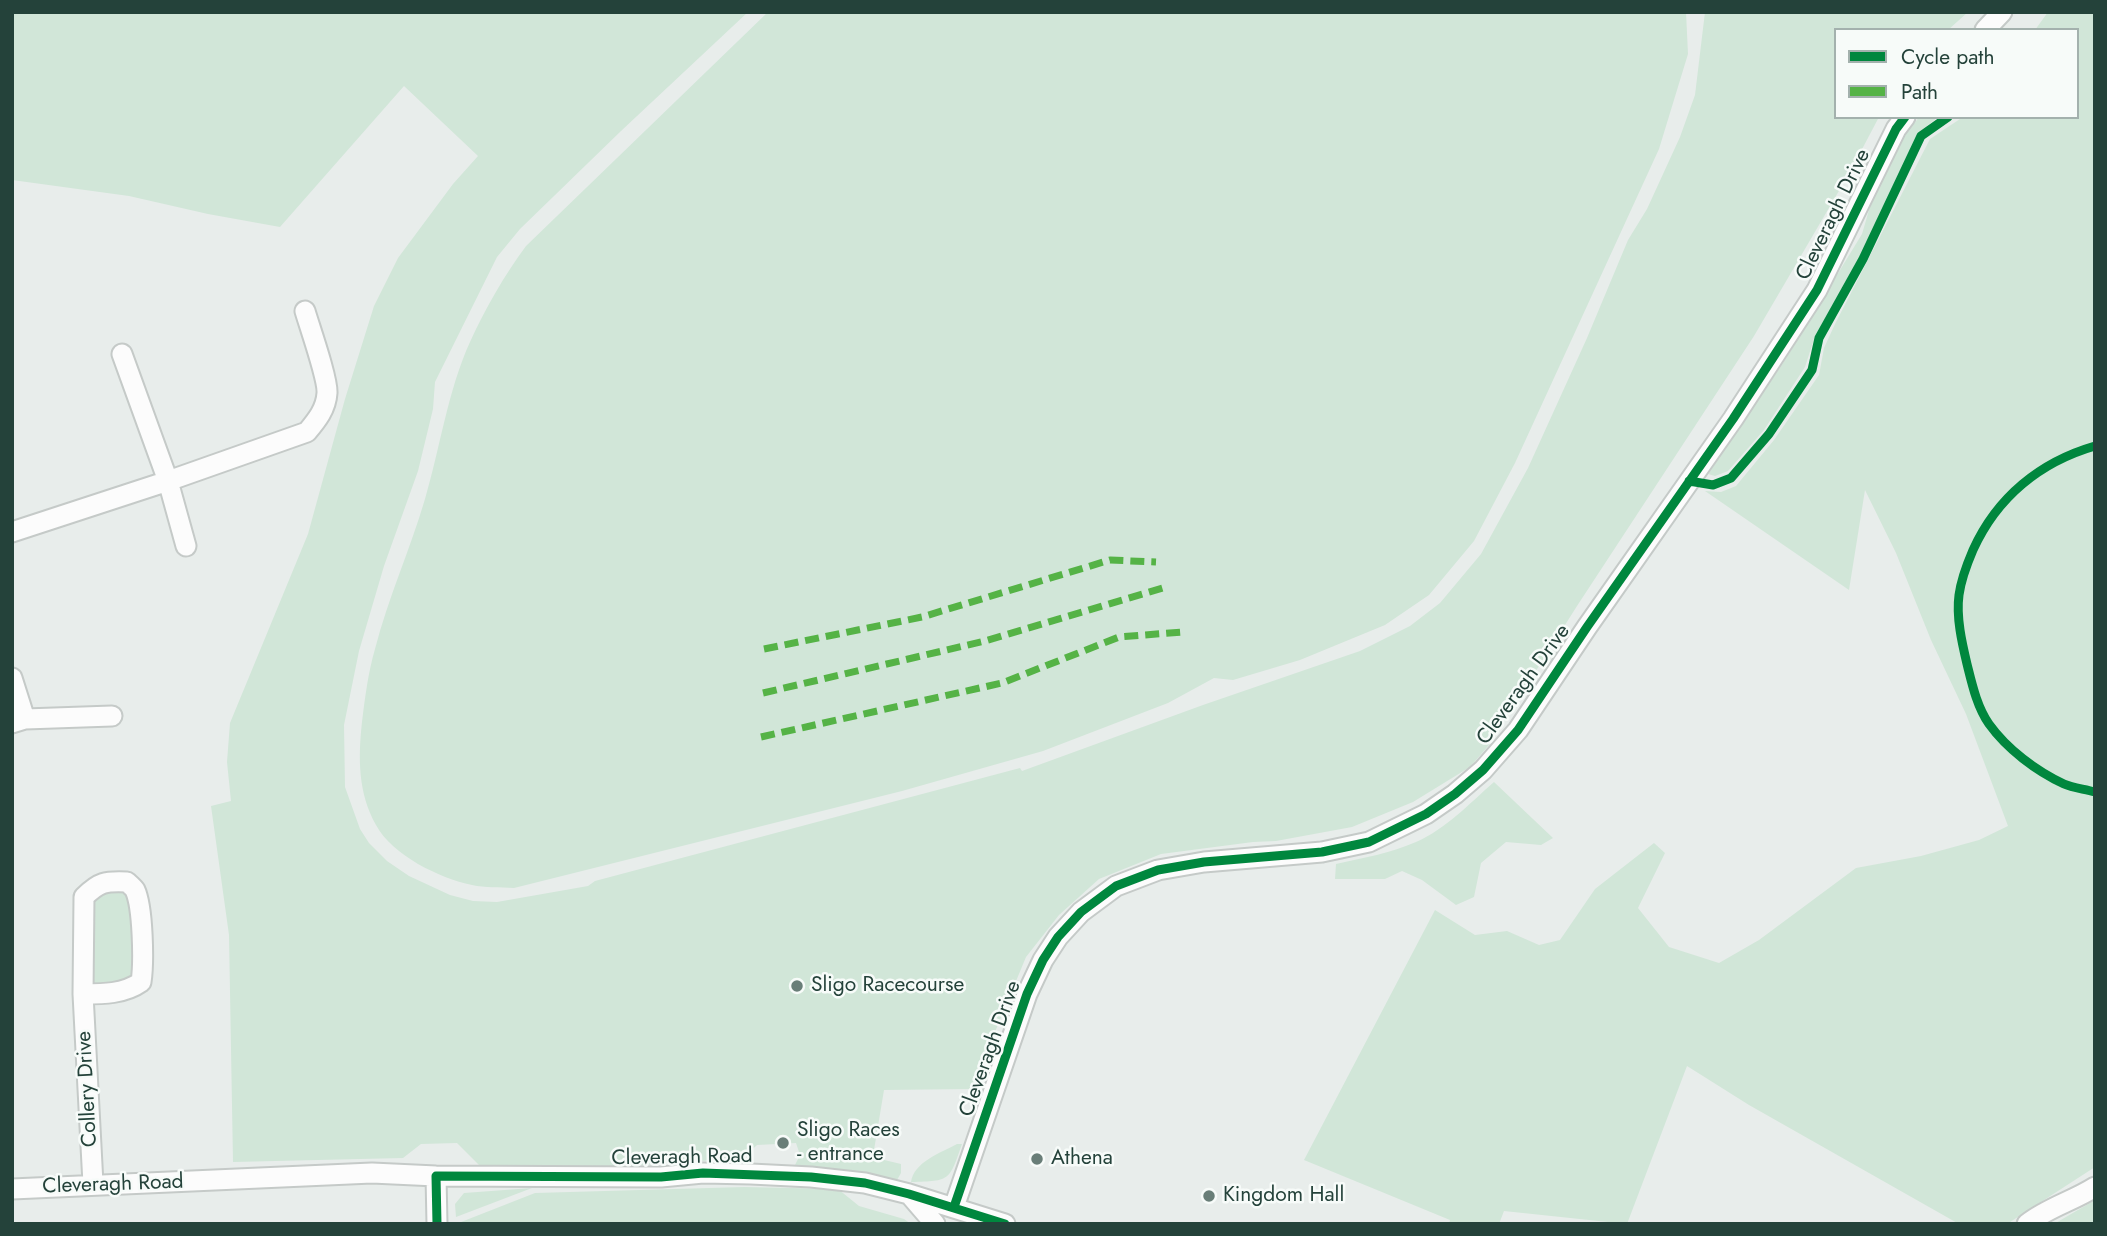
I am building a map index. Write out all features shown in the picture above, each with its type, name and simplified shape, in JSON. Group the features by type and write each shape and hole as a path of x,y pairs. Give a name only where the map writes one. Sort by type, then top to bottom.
{"street":[{"path":"1987,28 2002,12"},
{"name":"Cleveragh Drive","path":"954,1207 1027,994 1058,937 1081,912 1116,886 1158,870 1204,862 1322,852 1369,842 1426,814 1455,794 1483,770 1518,730 1725,429 1810,300 1904,119"},
{"path":"12,532 307,432 325,406 328,390 304,311"},
{"path":"122,354 168,481 186,546"},
{"path":"12,678 19,721 112,716"},
{"name":"Collery Drive","path":"83,995 132,988 141,982 143,968 139,910 134,889 127,882 108,881 96,886 84,897 83,995 93,1185"},
{"name":"Cleveragh Road","path":"12,1189 372,1173 436,1176 661,1177 703,1173 751,1174 811,1177 865,1184 909,1194 1006,1224"},
{"path":"436,1176 437,1224"},
{"path":"2027,1224 2095,1187"},
{"path":"909,1194 934,1224"}],"green space":[{"path":"12,12 748,12 520,229 497,257 435,382 433,409 418,471 384,566 359,651 344,725 345,787 360,829 369,843 387,861 409,876 450,895 473,901 497,902 588,886 595,881 1020,768 1022,771 1360,651 1410,626 1440,603 1481,554 1528,468 1628,240 1647,209 1680,137 1695,95 1705,12 1968,12 1950,28 1834,28 1834,119 1878,119 1754,336 1489,745 1470,767 1413,802 1352,827 1276,841 1161,854 1099,879 1059,915 1026,957 973,1089 884,1090 874,1150 880,1159 901,1164 901,1173 897,1180 864,1172 795,1165 800,1155 796,1143 757,1145 743,1158 615,1167 479,1165 457,1143 421,1144 403,1158 233,1162 229,935 211,806 231,801 227,762 230,723 308,534 374,306 398,258 453,184 478,156 404,86 280,227 129,196 12,180"},
{"path":"768,12 1686,12 1688,54 1659,149 1515,463 1474,541 1429,595 1385,625 1300,660 1233,680 1214,678 1168,703 1043,751 902,791 514,888 477,886 445,877 418,864 383,836 366,800 360,749 364,704 373,658 386,611 425,499 462,360 489,304 526,246"},
{"path":"2048,12 2095,12 2095,1167 2007,1224 1959,1224 1749,1105 1687,1066 1627,1224 1504,1211 1499,1224 1449,1224 1450,1220 1304,1160 1435,910 1475,935 1507,931 1539,945 1560,940 1595,889 1654,843 1665,853 1638,908 1669,947 1719,963 1759,940 1856,868 1921,856 1979,840 2008,826 1966,714 1931,640 1896,553 1865,490 1849,590 1705,491 1721,492 1736,486 1774,440 1819,375 1824,348 1835,324 1930,139 1960,119 2079,119 2079,28 2036,28"},
{"path":"1918,119 1936,119 1917,134 1861,254 1815,336 1805,367 1764,430 1728,471 1715,476 1708,474 1785,360 1862,234 1874,193 1901,141"},
{"path":"1494,782 1553,838 1541,845 1506,842 1481,863 1474,897 1456,905 1422,880 1402,871 1385,879 1335,879 1336,864 1377,855 1427,837"},
{"path":"121,890 130,905 132,916 136,975 131,981 96,985 92,980 89,902 98,892"},
{"path":"957,1144 962,1144 947,1176 934,1181 911,1182 922,1164"},
{"path":"744,1187 838,1189 859,1206 904,1219 911,1224 456,1224 535,1193"},
{"path":"532,1188 456,1217 455,1204 464,1193"},
{"path":"2095,1200 2095,1224 2054,1224"}],"marked path":[{"path":"764,649 922,617 1110,560 1156,562"},
{"path":"763,693 985,641 1163,588"},
{"path":"761,737 1002,683 1119,637 1183,632"}],"cycle path":[{"path":"954,1207 1027,994 1043,960 1058,937 1081,912 1116,886 1158,870 1204,862 1322,852 1369,842 1426,814 1455,794 1483,770 1518,730 1733,419 1817,290 1896,129 1904,119"},
{"path":"1689,481 1713,485 1731,478 1769,434 1812,370 1819,338 1863,259 1921,136 1945,119"},
{"path":"2095,446 2039,472 2022,484 1994,514 1973,550 1958,603 1960,630 1971,679 1978,703 1989,724 2013,751 2043,773 2068,785 2095,792"},
{"path":"437,1224 436,1176 661,1177 703,1173 811,1177 865,1183 1005,1224"}],"place":[{"name":"Sligo Racecourse","path":"797,986"},
{"name":"Sligo Races - entrance","path":"783,1143"},
{"name":"Athena","path":"1037,1159"},
{"name":"Kingdom Hall","path":"1209,1196"}]}
